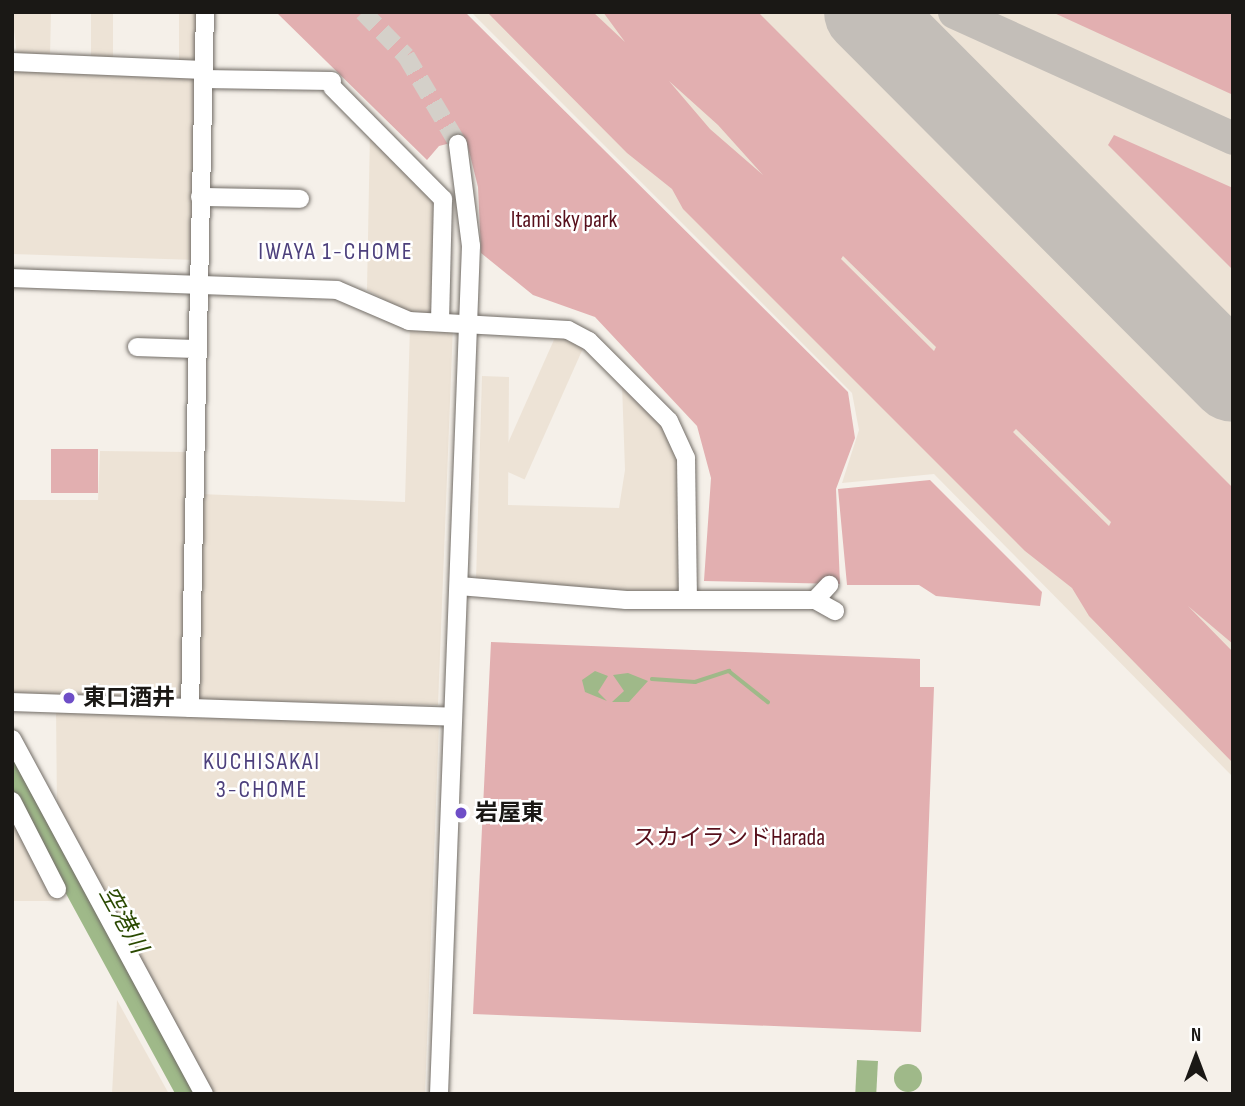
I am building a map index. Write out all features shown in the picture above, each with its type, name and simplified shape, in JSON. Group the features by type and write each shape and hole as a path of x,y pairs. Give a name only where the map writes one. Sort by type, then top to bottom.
{"street":[{"path":"190,708 194,349 205,12"},
{"path":"12,62 332,84 443,199 440,321"},
{"path":"439,1094 468,322 469,192 458,144"},
{"path":"200,197 300,199"},
{"path":"12,278 337,290 409,321 468,322 568,330 589,341 669,421 690,475 688,600"},
{"path":"137,347 194,349"},
{"path":"814,600 829,585"},
{"path":"459,586 688,600 814,600 835,611"},
{"path":"12,702 453,717"},
{"path":"12,739 204,1094"},
{"path":"12,801 57,889"}],"shaded area":[{"path":"12,12 51,12 50,58 17,56"},
{"path":"91,12 113,12 113,60 91,60"},
{"path":"179,12 202,12 201,58 194,63 179,63"},
{"path":"471,12 1233,12 1233,777 934,474 842,483 859,430 852,393"},
{"path":"17,66 193,74 201,83 196,260 12,254 12,71"},
{"path":"370,131 440,200 431,314 409,313 367,290"},
{"path":"410,325 453,326 438,705 199,700 200,494 405,502"},
{"path":"557,333 584,345 525,479 497,467"},
{"path":"482,376 509,377 508,505 619,508 625,470 622,384 658,419 681,462 683,588 674,595 476,580"},
{"path":"100,451 188,452 182,700 12,695 12,500 98,500"},
{"path":"595,671 608,676 598,692 607,701 585,692 582,680"},
{"path":"628,673 648,681 629,702 612,702 624,691 613,675"},
{"path":"56,709 439,724 425,1094 212,1094 57,811"},
{"path":"12,814 60,901 12,901"},
{"path":"117,1000 169,1094 112,1094"},
{"path":"857,1060 878,1061 876,1094 855,1094"},
{"path":"908,1064 918,1068 922,1078 918,1088 908,1092 898,1088 894,1078 898,1068"}],"green space":[{"name":"Itami sky park","path":"276,12 465,12 848,392 855,438 836,489 840,584 704,581 711,478 697,426 595,317 533,295 481,253 478,187 466,139 439,146 427,160"},
{"path":"487,12 593,12 625,42 603,12 758,12 1233,488 1233,644 1188,606 1233,652 1233,763 1089,616 1072,588 1025,551 683,209 672,189 627,153","holes":["669,81 718,125 763,175 710,129","843,256 936,347 934,351 841,259","1016,429 1111,522 1109,526 1013,432"]},
{"path":"1052,12 1232,12 1233,94 1231,94"},
{"path":"1114,135 1233,188 1233,270 1108,145"},
{"path":"51,449 98,449 98,493 51,493"},
{"path":"930,480 1042,592 1040,606 936,596 919,585 847,585 838,489"},
{"name":"スカイランドHarada","path":"491,642 920,659 920,687 934,687 921,1032 473,1014"}],"waterway":[{"path":"652,679 695,682 729,671 768,702"},
{"name":"空港川","path":"12,771 188,1094"}],"taxiway":[{"path":"872,12 915,61"},
{"path":"954,12 1233,138"}],"runway":[{"path":"867,12 1233,379"}],"tunnel":[{"path":"363,12 406,56 458,144"}],"place":[{"name":"東口酒井","path":"69,698"},
{"name":"岩屋東","path":"461,813"}],"district":[{"name":"IWAYA 1-CHOME","path":"336,252"},
{"name":"KUCHISAKAI 3-CHOME","path":"262,776"}]}
